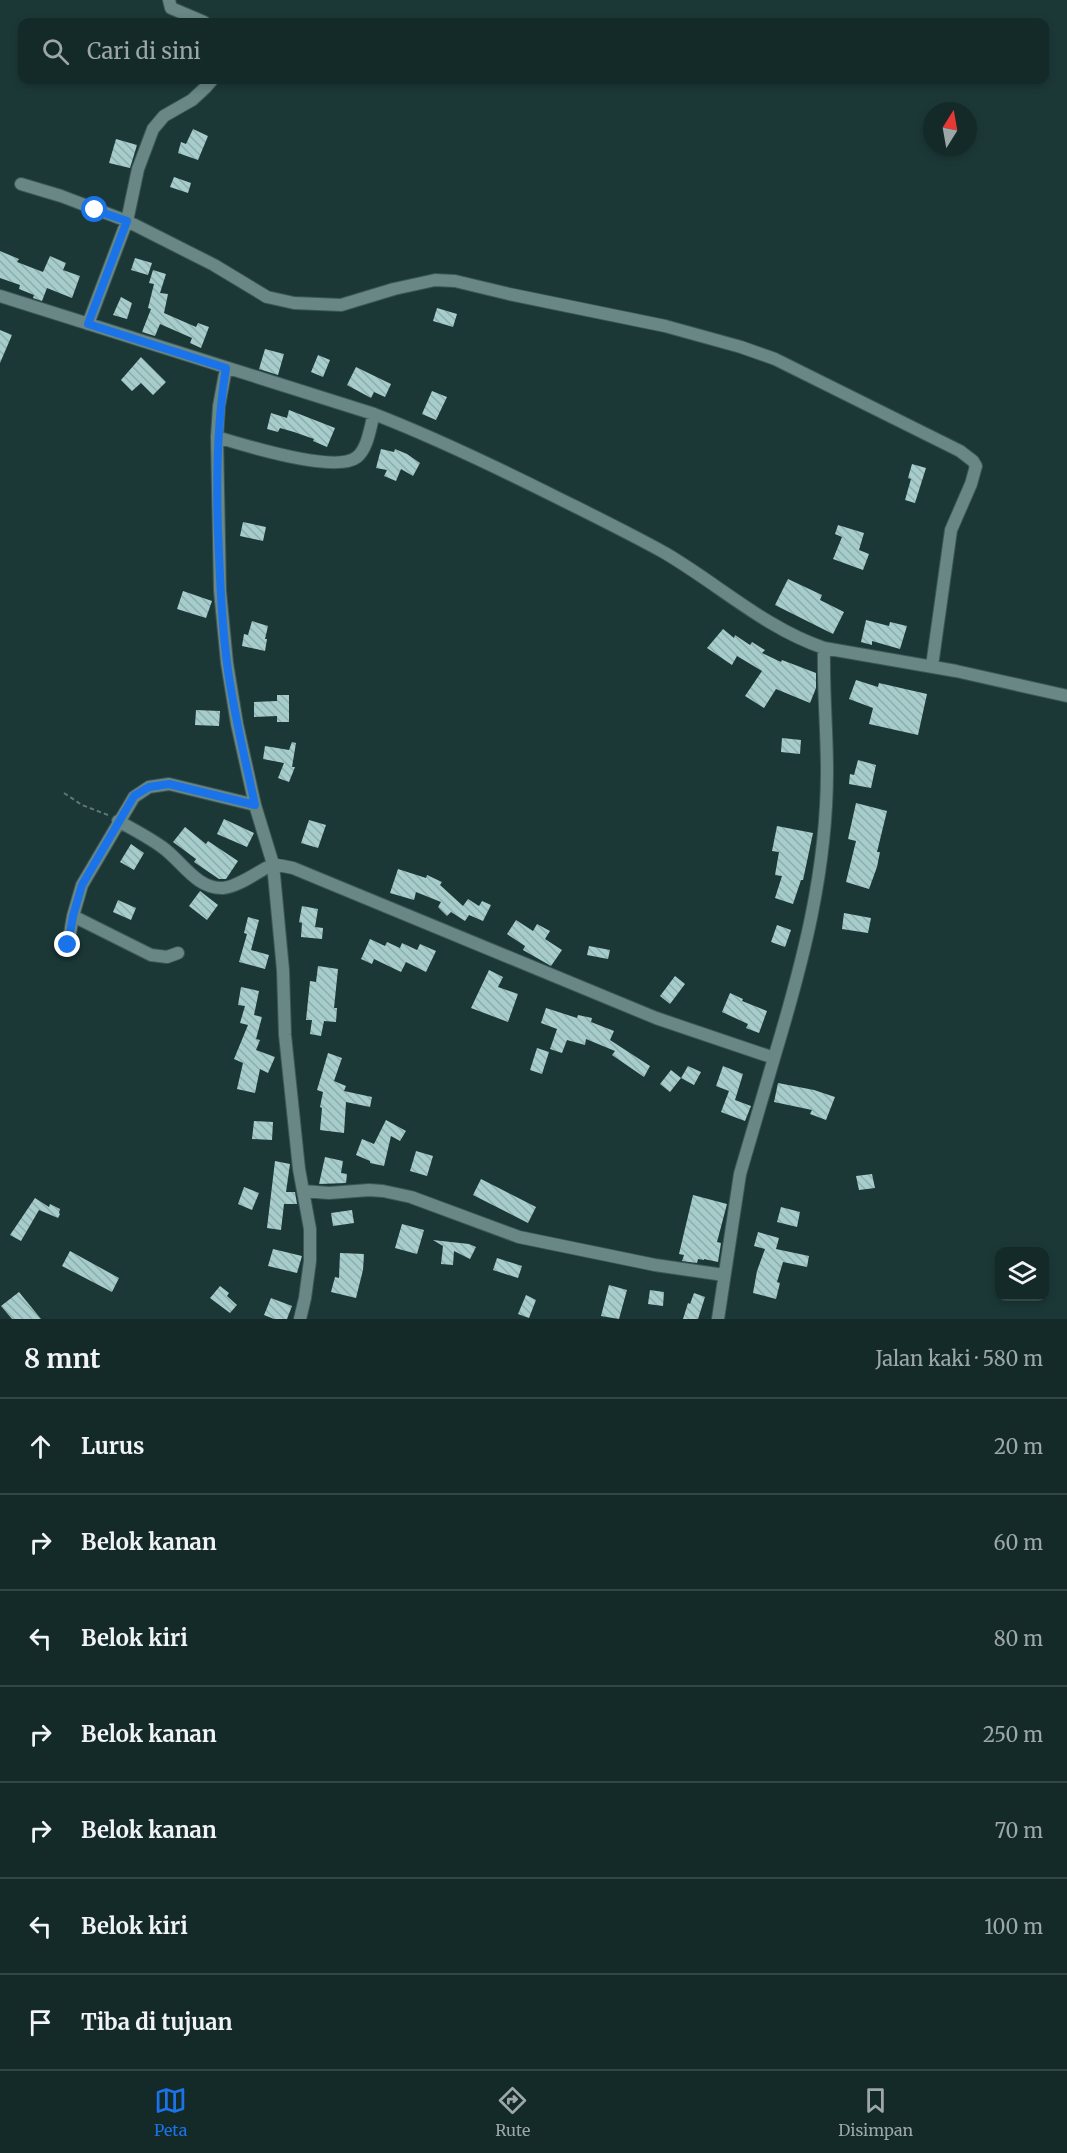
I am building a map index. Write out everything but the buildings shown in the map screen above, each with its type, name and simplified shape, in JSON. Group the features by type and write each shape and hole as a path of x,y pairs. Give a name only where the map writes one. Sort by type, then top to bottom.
{"street":[{"path":"169,0 171,8 195,18"},
{"path":"88,324 127,221 138,169 153,129 164,116 192,100 209,84"},
{"path":"21,184 61,196 127,221 214,265 267,297 280,301 341,305 394,289 435,280 455,281 700,335 775,359 960,451 976,466 971,484 951,530 932,666"},
{"path":"0,296 374,414 440,441 665,553 783,631 824,648 932,666 1067,696"},
{"path":"226,368 219,406 217,437 220,591 227,663 237,724 255,805 273,864 283,970 285,1035 299,1169 310,1229 310,1261 300,1319"},
{"path":"217,437 293,457 317,462 339,463 357,457 365,444 374,414"},
{"path":"717,1319 740,1174 800,972 817,889 827,772 824,648"},
{"path":"68,945 82,885 134,796 149,787 161,784 255,805"},
{"path":"118,821 165,849 196,879 212,887 223,888 235,885 273,864 293,868 656,1018 774,1058"},
{"path":"73,916 151,955 167,957 178,953"},
{"path":"303,1191 329,1193 383,1191 411,1197 519,1237 655,1265 724,1275"}],"path":[{"path":"64,793 118,821"}],"route":[{"path":"68,945 82,885 134,796 149,787 169,784 255,805 237,724 227,663 220,591 217,437 219,406 226,368 88,324 127,221 95,210"}]}
